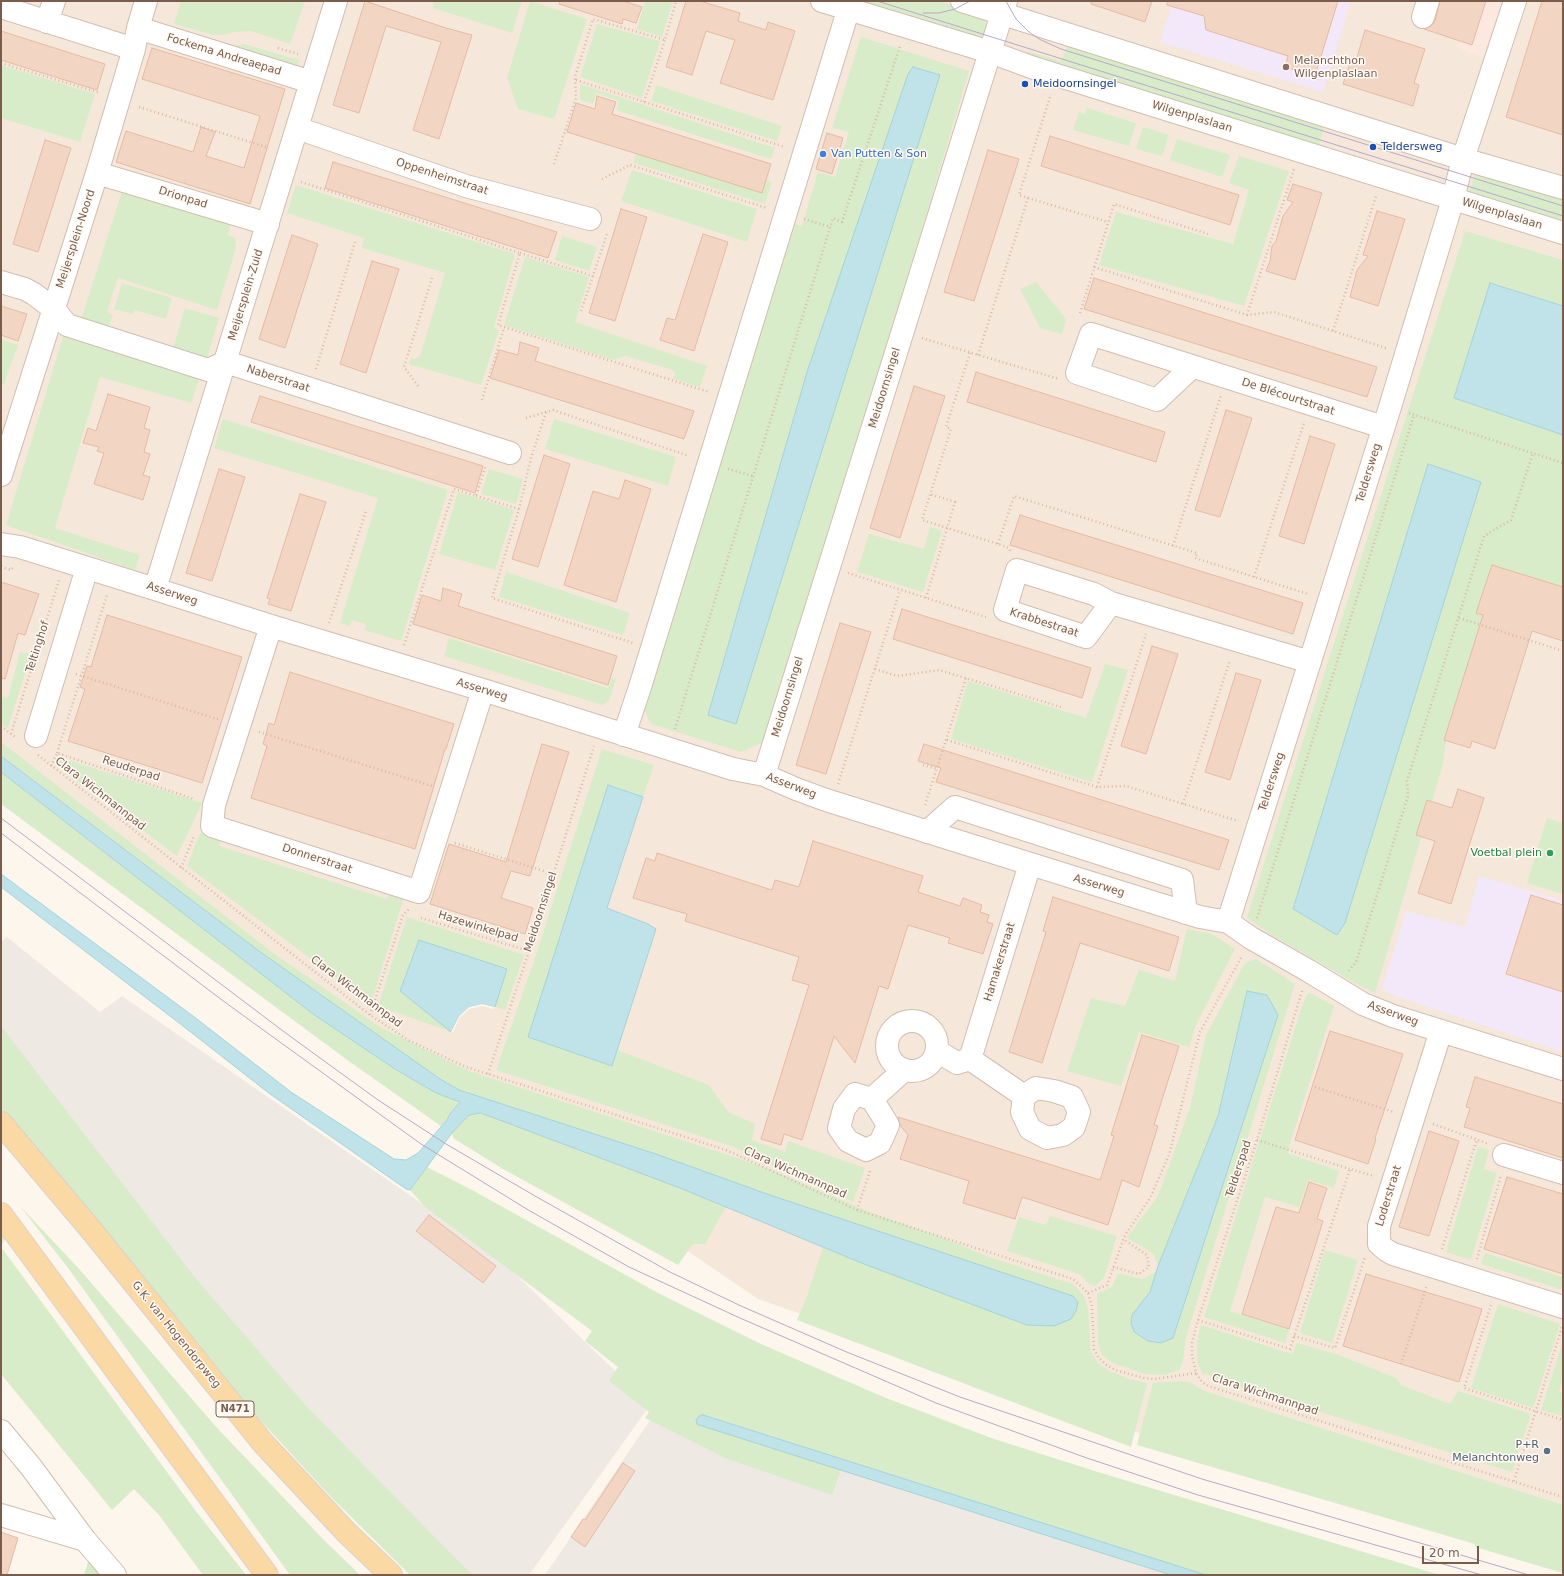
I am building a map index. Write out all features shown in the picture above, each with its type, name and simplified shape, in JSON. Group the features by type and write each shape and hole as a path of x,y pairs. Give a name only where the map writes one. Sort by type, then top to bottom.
{"main road":[{"name":"G.K. van Hogendorpweg","path":"1,1124 92,1231 263,1443 346,1532 391,1575"},
{"path":"1,1214 267,1575"}],"street":[{"path":"47,22 54,1"},
{"name":"Meijersplein-Noord","path":"1,475 97,173 111,97 134,49 138,28 146,1"},
{"name":"Meijersplein-Zuid","path":"155,588 226,362 336,1"},
{"name":"Wilgenplaslaan","path":"822,1 850,5 906,27 990,52 1034,68 1563,233"},
{"path":"962,1 1004,8 1463,159 1563,188"},
{"name":"Teldersweg","path":"1228,922 1390,407 1453,199 1463,159 1515,1"},
{"path":"624,735 710,463 850,5"},
{"path":"1,7 134,49"},
{"name":"Meidoornsingel","path":"764,775 1004,8"},
{"name":"Fockema Andreaepad","path":"138,28 311,82"},
{"name":"Oppenheimstraat","path":"297,128 466,186 590,219"},
{"name":"Drionpad","path":"97,173 268,224"},
{"path":"1,282 34,294 54,309 67,325 208,370 226,362"},
{"name":"De Blécourtstraat","path":"1077,373 1091,334 1383,427"},
{"name":"Naberstraat","path":"226,362 501,450"},
{"path":"1077,373 1157,400 1192,366"},
{"name":"Asserweg","path":"1,544 20,547 155,588 271,626 483,690 733,769 764,775 796,789 833,802 1200,918 1228,922 1251,938 1363,1004 1393,1016 1563,1069"},
{"path":"36,745 87,568"},
{"name":"Krabbestraat","path":"1111,603 1086,636 1005,610 1017,570 1094,594 1111,603 1310,662"},
{"path":"213,816 271,626"},
{"path":"419,892 483,690"},
{"path":"923,830 955,807 1182,880 1186,913"},
{"name":"Donnerstraat","path":"213,816 419,892"},
{"name":"Hamakerstraat","path":"970,1059 1030,864"},
{"path":"910,1020 922,1022 931,1029 936,1039 937,1051 932,1060 924,1068 914,1071 904,1070 894,1064 888,1054 886,1043 890,1032 899,1024 910,1020"},
{"name":"Loderstraat","path":"1380,1244 1379,1226 1441,1031"},
{"path":"937,1051 957,1063 970,1059 1024,1096"},
{"path":"872,1099 904,1070"},
{"path":"855,1094 872,1099 888,1125 880,1143 866,1150 848,1141 838,1128 844,1109 855,1094"},
{"path":"1504,1155 1563,1173"},
{"path":"1380,1244 1393,1254 1563,1307"},
{"path":"1,1431 31,1467 85,1540 115,1575"},
{"path":"1,1516 85,1540"}],"path":[{"path":"644,102 665,40 676,1"},
{"path":"554,164 576,98 576,80 593,19 665,40"},
{"path":"678,751 675,728 833,218 842,222 906,27"},
{"path":"1,63 289,154"},
{"path":"576,80 790,149"},
{"path":"1052,91 1019,195 1108,222"},
{"path":"602,179 630,165 831,227"},
{"path":"1247,315 1294,167"},
{"path":"283,176 593,276"},
{"path":"1333,331 1376,193"},
{"path":"978,355 1028,198"},
{"path":"1080,313 1114,204 1208,234"},
{"path":"581,311 607,234 590,219"},
{"path":"309,389 356,242"},
{"path":"520,253 498,326 709,392"},
{"path":"1094,267 1247,315 1274,312 1386,348"},
{"path":"418,386 404,367 432,278"},
{"path":"482,400 504,328"},
{"path":"902,332 1062,381 1077,373"},
{"path":"970,352 946,427 951,429 922,520 998,544 1009,548 1011,552"},
{"path":"1173,546 1221,395"},
{"path":"1390,407 1563,463"},
{"path":"526,418 553,410 753,476"},
{"path":"546,412 531,458 519,509 492,598 633,643"},
{"path":"1196,1373 1155,1379 1144,1378 1115,1370 1105,1364 1098,1357 1094,1349 1092,1306 1088,1294 1107,1284 1123,1239 1150,1198 1168,1155 1200,1032 1251,938 1414,415"},
{"path":"1254,577 1304,421"},
{"path":"476,496 501,450"},
{"path":"1336,988 1356,962 1408,796 1407,781 1484,536 1511,520 1533,453"},
{"path":"398,664 454,489 519,509"},
{"path":"926,598 955,502 930,494"},
{"path":"998,544 1014,496 1197,553 1195,558 1308,594"},
{"path":"323,642 366,511"},
{"name":"Teltinghof","path":"1,726 10,734 65,561"},
{"path":"828,567 989,618 1005,610"},
{"path":"51,766 57,753 113,576"},
{"path":"833,802 900,590"},
{"path":"1097,788 1152,615"},
{"path":"1459,618 1563,651"},
{"path":"1183,804 1230,658"},
{"path":"875,669 897,676 939,670 1061,707"},
{"path":"923,830 938,769 966,678"},
{"name":"Meidoornsingel","path":"488,1074 529,951 600,727"},
{"path":"947,740 1097,788 1126,786 1238,821"},
{"name":"Clara Wichmannpad","path":"36,745 39,757 370,1015 408,1040 466,1067 726,1150 857,1210 1073,1279 1088,1294"},
{"name":"Reuderpad","path":"57,753 213,816"},
{"path":"923,765 938,769"},
{"path":"182,868 196,829 213,816"},
{"path":"437,837 553,874"},
{"path":"370,1015 403,915 418,900 419,892"},
{"name":"Hazewinkelpad","path":"421,918 529,951"},
{"name":"Telderspad","path":"1196,1373 1192,1355 1192,1343 1198,1320 1257,1140 1309,971"},
{"path":"1257,1140 1393,1182"},
{"path":"857,1210 874,1157 872,1147"},
{"path":"1475,1264 1502,1175 1504,1155"},
{"path":"1198,1320 1290,1349 1350,1169"},
{"path":"1113,1267 1139,1274 1149,1267 1147,1255 1123,1239"},
{"path":"1294,1336 1335,1348 1366,1255 1380,1244"},
{"path":"1497,1286 1464,1388 1563,1420"},
{"path":"1514,1481 1563,1323"},
{"name":"Clara Wichmannpad","path":"1196,1373 1202,1382 1208,1386 1563,1497"}],"shaded area":[{"path":"1,1 1563,1 1563,1558 1148,1436 758,1299 378,1040 1,761"},
{"name":"Melanchthon Wilgenplaslaan","path":"1173,1 1351,1 1323,92 1160,42"},
{"path":"1473,1 1502,1 1483,57 1458,48"},
{"path":"1479,876 1563,901 1563,1052 1396,996 1382,989 1406,911 1465,927"},
{"path":"7,937 100,1012 122,996 496,1255 650,1405 529,1575 464,1575 321,1435 1,1055 1,942"},
{"path":"655,1413 1267,1575 545,1575"}],"green space":[{"path":"181,1 305,1 290,44 251,31 213,35 174,24"},
{"path":"429,1 522,1 512,33 433,8 434,3"},
{"path":"530,1 587,19 554,119 518,109 507,78"},
{"path":"645,1 673,1 662,37 637,29"},
{"path":"864,1 939,1 980,14 984,18 986,26 985,31 980,39 865,5"},
{"path":"597,24 660,41 642,98 580,77"},
{"path":"861,37 969,71 919,239 769,719 764,742 741,752 651,724 644,709 736,408 795,224 802,226 818,172 835,177 849,132 832,128","holes":["908,74 940,75 735,724 708,715 807,372"]},
{"path":"1069,43 1325,123 1318,149 1026,59 1027,51 1061,61"},
{"path":"244,44 300,60 296,72 219,49"},
{"path":"1,65 95,94 80,142 1,118"},
{"path":"580,84 775,148 771,159 616,110 619,101 596,93 593,104 580,100"},
{"path":"656,85 782,126 777,141 651,101"},
{"path":"1087,108 1136,123 1129,146 1073,130 1079,112 1085,114"},
{"path":"1143,127 1169,135 1162,156 1136,149"},
{"path":"1177,139 1230,155 1222,177 1170,160"},
{"path":"636,154 772,182 765,204 634,163"},
{"path":"1239,156 1289,171 1244,306 1099,265 1116,212 1233,244 1249,190 1229,183"},
{"path":"632,170 757,209 747,242 621,201"},
{"path":"1479,173 1563,196 1563,228 1471,196 1469,191 1475,175"},
{"path":"296,185 515,254 494,328 499,330 481,385 409,364 411,358 415,359 420,356 445,273 362,248 364,238 287,213"},
{"path":"123,188 232,220 228,235 235,238 236,248 217,310 118,278 107,312 113,315 106,334 79,326"},
{"path":"1465,231 1563,260 1563,306 1490,283 1454,398 1563,435 1563,623 1483,627 1445,746 1443,764 1375,993 1267,932 1247,917","holes":["1428,464 1481,483 1345,923 1337,935 1293,908"]},
{"path":"562,236 597,247 589,271 555,260"},
{"path":"525,257 589,277 575,322 707,366 700,387 674,379 675,374 673,370 625,356 613,360 504,325"},
{"path":"1036,282 1066,319 1062,334 1040,328 1020,289"},
{"path":"122,283 172,298 166,319 135,310 133,314 114,309"},
{"path":"185,308 219,318 205,365 171,355"},
{"path":"65,330 201,373 191,403 100,377 55,528 140,555 135,570 6,525"},
{"path":"1,340 18,345 4,384 1,383"},
{"path":"223,419 448,490 401,641 364,630 366,624 352,620 350,626 340,623 378,498 214,448"},
{"path":"554,419 676,457 668,486 545,449"},
{"path":"489,469 523,479 516,504 481,494"},
{"path":"458,492 514,510 495,570 439,554"},
{"path":"930,527 942,531 923,592 857,572 869,534 924,549"},
{"path":"506,572 630,613 623,635 499,597"},
{"path":"449,638 608,688 612,678 616,679 609,701 602,705 444,656"},
{"path":"20,652 31,654 8,728 1,722 1,696 8,698"},
{"path":"1105,664 1128,670 1092,782 951,739 968,681 1086,718"},
{"path":"1,742 273,953 380,1027 469,1071 769,1169 870,1212 946,1239 989,1257 1073,1284 1084,1296 1088,1309 1091,1352 1098,1363 1108,1370 1129,1379 1147,1383 1131,1447 797,1320 807,1296 823,1247 1027,1325 1073,1296 767,1194 656,1154 459,1090 440,1079 259,951 1,755"},
{"path":"602,749 654,765 643,797 608,785 528,1037 612,1066 617,1050 709,1085 728,1112 755,1124 752,1140 785,1152 788,1141 865,1168 853,1202 731,1146 496,1070 536,955"},
{"path":"59,757 202,803 177,856 56,765"},
{"path":"1,772 313,1014 395,1069 436,1093 460,1102 447,1120 441,1126 350,1062 1,804"},
{"name":"Voetbal plein","path":"1547,818 1563,823 1563,894 1527,883"},
{"path":"200,833 221,840 219,846 387,899 389,893 404,897 371,1004 187,866"},
{"path":"407,917 524,955 505,1010 495,1007 507,969 400,991 451,1032 378,1006"},
{"path":"1187,929 1212,934 1235,949 1196,1025 1189,1047 1139,1032 1121,1086 1067,1071 1091,998 1125,1006 1139,970 1175,981"},
{"path":"1256,959 1295,984 1186,1337 1183,1361 1179,1370 1164,1375 1145,1374 1113,1363 1102,1355 1098,1344 1097,1294 1112,1287 1118,1273 1142,1279 1156,1272 1150,1292 1132,1315 1131,1323 1134,1332 1173,1338 1247,992 1218,1116 1158,1266 1154,1254 1127,1238 1158,1196 1190,1108 1206,1035 1245,963"},
{"path":"1310,993 1334,1006 1287,1153 1339,1171 1334,1188 1308,1180 1299,1207 1265,1197 1230,1311 1289,1330 1285,1343 1204,1317 1301,1009 1306,996"},
{"path":"1,1026 197,1280 308,1408 472,1575 410,1575 332,1498 199,1354 1,1118"},
{"path":"481,1113 680,1188 726,1207 705,1244 693,1244 678,1265 503,1169 453,1138 452,1133 469,1115"},
{"path":"1478,1147 1489,1150 1484,1169 1497,1173 1471,1260 1446,1252"},
{"path":"427,1167 472,1190 660,1294 761,1344 886,1398 994,1439 1098,1472 1440,1575 1206,1575 703,1415 699,1416 699,1425 841,1470 832,1495 725,1458 645,1418 649,1412 609,1381 618,1367 585,1341 592,1331 425,1207 410,1190"},
{"path":"20,1206 80,1270 218,1429 323,1539 360,1575 290,1575 68,1268"},
{"path":"1050,1216 1117,1236 1104,1278 1095,1286 1089,1284 1079,1274 1007,1251 1019,1217 1046,1225"},
{"path":"1,1233 5,1238 1,1247"},
{"path":"1,1247 195,1510 246,1575 203,1575 159,1515 134,1489 112,1510 1,1374"},
{"path":"1325,1250 1358,1260 1332,1343 1300,1333"},
{"path":"1485,1253 1563,1277 1563,1290 1481,1264"},
{"path":"1498,1304 1560,1324 1533,1408 1471,1388"},
{"path":"1201,1325 1292,1354 1297,1343 1339,1355 1396,1378 1401,1385 1450,1404 1458,1391 1531,1414 1512,1472 1212,1378 1208,1374 1203,1375 1197,1362 1197,1341"},
{"path":"1563,1341 1563,1377 1559,1392 1563,1393 1563,1416 1541,1410"},
{"path":"1180,1381 1189,1382 1205,1391 1563,1505 1563,1573 1475,1547 1475,1544 1137,1445 1153,1383"},
{"path":"89,1559 102,1575 84,1575"}],"water":[{"path":"913,67 940,75 736,724 708,715 807,372 908,74"},
{"path":"1490,283 1563,306 1563,435 1454,398"},
{"path":"1428,464 1481,482 1345,923 1337,935 1293,909"},
{"path":"1,756 259,951 440,1079 459,1090 656,1154 767,1194 1073,1296 1078,1302 1076,1311 1071,1319 1054,1326 1027,1325 864,1264 680,1188 481,1113 469,1115 452,1133 410,1190 406,1189 270,1094 1,887 1,874 193,1016 291,1092 394,1159 406,1160 418,1153 447,1120 460,1102 436,1093 395,1069 313,1014 1,772"},
{"path":"608,785 643,797 607,908 648,924 656,929 612,1066 528,1037"},
{"path":"419,940 507,969 495,1007 482,1004 469,1007 459,1016 451,1032 400,991"},
{"path":"1247,991 1267,995 1278,1015 1173,1338 1161,1343 1148,1341 1134,1332 1131,1323 1132,1315 1150,1292 1158,1266 1218,1116"},
{"path":"703,1415 1206,1575 1171,1575 697,1424 696,1420 699,1416"}],"pier":[{"path":"482,1004 495,1007 494,1009 482,1006 470,1009 460,1017 453,1032 451,1032 459,1016 469,1007"}],"building":[{"path":"365,1 446,28 472,35 439,139 413,130 441,42 386,26 359,113 333,105"},
{"path":"560,1 623,1 642,7 636,23 623,19 622,24 559,4"},
{"path":"686,1 700,1 740,13 738,21 766,30 768,22 795,31 773,100 720,83 735,40 706,31 692,75 666,67"},
{"path":"1091,1 1152,1 1145,22 1091,4"},
{"path":"1167,1 1338,1 1315,76 1285,67 1288,56 1206,30 1204,16 1167,5"},
{"path":"1440,1 1486,1 1472,45 1424,29 1431,26 1435,21"},
{"path":"1542,1 1563,1 1563,135 1506,117"},
{"path":"1365,30 1425,49 1414,83 1419,85 1413,106 1343,84 1350,63 1355,64"},
{"path":"1,31 105,64 97,90 1,60"},
{"path":"152,48 285,89 250,204 116,162 126,131 193,152 201,127 215,132 206,156 244,168 260,116 142,79"},
{"path":"597,96 616,102 612,114 771,164 762,193 567,132 576,103 595,109"},
{"path":"827,133 843,138 832,174 816,169"},
{"path":"1050,136 1239,195 1230,225 1041,166"},
{"path":"45,140 71,148 38,252 13,244"},
{"path":"988,150 1019,159 974,301 944,292"},
{"path":"333,162 557,232 548,258 325,188"},
{"path":"1293,184 1322,193 1295,280 1266,271 1270,261 1272,246 1276,241 1283,216 1293,202 1287,200"},
{"path":"621,209 647,217 615,321 589,313"},
{"path":"1377,211 1405,219 1378,306 1350,297 1357,270 1368,256 1363,255"},
{"path":"703,234 728,242 694,351 660,340 667,318 675,320"},
{"path":"292,235 318,244 285,348 259,339"},
{"path":"372,261 399,269 366,373 340,364"},
{"path":"1094,278 1377,367 1367,397 1084,309"},
{"path":"1,306 27,314 18,341 1,335"},
{"path":"520,342 539,348 535,361 694,411 684,439 490,378 499,350 518,355"},
{"path":"976,372 1165,432 1156,462 967,402"},
{"path":"914,386 945,396 900,538 870,528"},
{"path":"108,394 150,407 144,428 150,430 144,452 150,454 143,475 150,477 143,500 94,484 104,453 97,451 99,447 83,443 88,428 96,431"},
{"path":"260,396 483,466 475,493 251,422"},
{"path":"1226,410 1252,418 1220,517 1195,510"},
{"path":"1310,436 1335,444 1304,544 1279,536"},
{"path":"544,455 570,464 538,567 512,559"},
{"path":"219,469 245,477 212,581 186,573"},
{"path":"625,480 651,489 616,602 564,585 593,491 619,499"},
{"path":"300,494 326,502 291,611 268,604 270,599 267,598"},
{"path":"1020,515 1303,603 1293,634 1010,545"},
{"path":"1492,565 1563,587 1563,641 1532,631 1495,749 1472,741 1470,748 1444,740 1483,615 1476,613"},
{"path":"1,582 39,594 25,635 18,633 5,679 1,678"},
{"path":"443,588 462,594 458,606 617,656 608,685 413,624 422,595 441,601"},
{"path":"902,609 1091,668 1082,698 893,639"},
{"path":"107,615 242,657 202,783 68,741 85,689 80,687 87,666 91,667"},
{"path":"840,623 871,632 826,774 796,765"},
{"path":"1152,646 1178,654 1146,754 1121,746"},
{"path":"290,672 454,724 415,849 251,798 267,746 263,744 269,723 274,725"},
{"path":"1236,673 1261,680 1230,780 1205,772"},
{"path":"542,744 569,752 530,876 511,871 501,898 533,908 525,934 430,904 449,844 506,862"},
{"path":"924,744 1229,840 1219,870 936,782 941,768 918,761"},
{"path":"1458,789 1484,798 1451,904 1418,893 1435,841 1416,835 1427,800 1452,808"},
{"path":"813,841 923,876 918,892 960,906 963,898 982,905 980,912 989,915 987,922 993,924 983,954 948,943 950,938 908,925 888,989 879,986 855,1063 834,1036 802,1140 784,1134 781,1145 761,1139 809,985 792,980 799,957 685,921 687,914 633,898 646,858 655,861 657,853 772,890 775,880 799,887"},
{"path":"1531,895 1563,905 1563,992 1506,974"},
{"path":"1053,897 1179,937 1169,971 1080,943 1042,1063 1009,1052 1046,932 1043,931"},
{"path":"1330,1031 1403,1054 1375,1138 1376,1139 1368,1164 1295,1140"},
{"path":"1142,1035 1179,1046 1154,1125 1158,1126 1139,1187 1122,1180 1108,1225 1022,1197 1015,1219 963,1203 969,1181 900,1159 908,1135 900,1125 898,1117 1100,1180 1114,1136 1111,1135"},
{"path":"1475,1077 1563,1104 1563,1158 1464,1127 1470,1108 1466,1107"},
{"path":"1429,1131 1459,1141 1429,1236 1399,1227"},
{"path":"1507,1177 1563,1194 1563,1274 1484,1249"},
{"path":"1309,1182 1327,1188 1317,1219 1323,1221 1289,1329 1242,1314 1276,1207 1299,1213"},
{"path":"429,1215 496,1266 483,1283 416,1231"},
{"path":"1366,1274 1482,1309 1459,1382 1343,1346"},
{"path":"623,1463 635,1471 585,1547 571,1537 583,1519 585,1520"},
{"path":"1,1532 18,1538 7,1575 1,1575"}],"tram line":[{"path":"877,1 1563,216"},
{"path":"923,13 939,13 955,9 970,1"},
{"path":"1006,1 1016,19 1029,32 1041,40 1061,49 1563,206"},
{"path":"1,818 287,1034 378,1100 446,1144 670,1272 741,1306 849,1353 960,1397 1202,1479 1529,1575"},
{"path":"1,833 226,1003 421,1144 530,1211 629,1267 740,1318 936,1403 1084,1457 1198,1495 1482,1575"}],"place":[{"name":"Melanchthon Wilgenplaslaan","path":"1286,67"},
{"name":"Meidoornsingel","path":"1025,84"},
{"name":"Teldersweg","path":"1373,147"},
{"name":"Van Putten & Son","path":"823,154"},
{"name":"Voetbal plein","path":"1550,853"},
{"name":"P+R Melanchtonweg","path":"1547,1451"}]}
